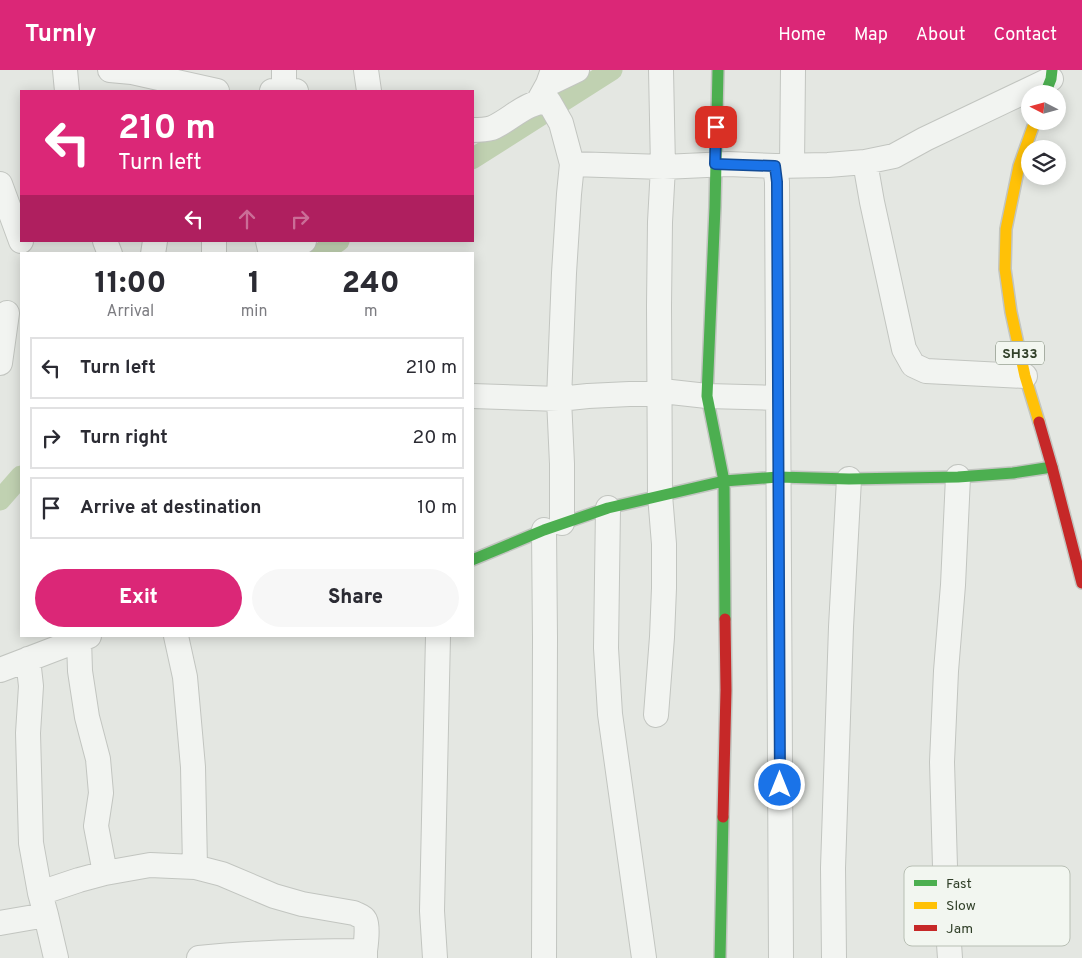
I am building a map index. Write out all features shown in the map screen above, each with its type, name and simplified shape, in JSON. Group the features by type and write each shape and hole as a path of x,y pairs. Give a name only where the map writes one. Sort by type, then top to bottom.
{"street":[{"path":"65,70 67,90"},
{"path":"110,70 132,72 213,90"},
{"path":"284,70 284,90"},
{"path":"366,70 369,90"},
{"path":"474,130 493,127 528,106 547,90 577,70"},
{"path":"656,715 664,588 664,544 660,495 660,232 663,167 661,70"},
{"path":"718,70 715,207 707,396 724,481 726,690 720,958"},
{"path":"781,958 777,182 784,166 793,70"},
{"path":"572,164 663,167 715,164 784,166 865,162 894,156 925,139 1049,81"},
{"path":"544,958 545,638 553,527 562,464 559,399 565,263 572,164 561,124 547,90"},
{"name":"SH33","path":"1032,130 1019,166 1006,229 1005,269 1011,312 1025,376 1052,467 1082,583"},
{"path":"865,162 904,349 913,365 926,371 1025,376"},
{"path":"0,184 20,238"},
{"path":"287,252 302,242"},
{"path":"0,363 10,313"},
{"path":"474,396 559,399 671,392 707,396 778,398"},
{"path":"474,559 553,527 608,508 724,481 778,477 849,479 958,477 1013,473 1052,467"},
{"path":"945,866 942,762 958,477"},
{"path":"834,958 833,868 841,627 849,479"},
{"path":"608,508 606,648 610,714 644,958"},
{"path":"176,637 185,677 194,767 195,867"},
{"path":"435,958 432,911 438,637"},
{"path":"0,670 84,638 80,671 87,716 98,759 101,793 96,826 105,873"},
{"path":"28,659 31,686 28,733 30,843 56,958"},
{"path":"0,923 43,904 79,880 150,865 195,867 222,874 274,896 302,904 354,914 361,916 365,920 365,954 299,951 199,958"}],"waterway":[{"path":"474,158 612,70"},
{"path":"322,252 337,242"},
{"path":"0,500 20,477"}],"traffic: fast":[{"path":"718,70 715,207 707,396 724,481 725,619"},
{"path":"1049,85 1052,70"},
{"path":"474,559 544,530 608,508 724,481 778,477 849,479 958,477 1013,473 1052,467"},
{"path":"720,958 723,817"}],"traffic: slow":[{"path":"1032,130 1019,166 1006,229 1005,269 1011,312 1025,376 1039,422"}],"traffic: jam":[{"path":"1039,422 1082,583"},
{"path":"723,817 726,690 725,619"}],"route":[{"path":"716,127 715,164 775,166 777,182 780,785"}]}
